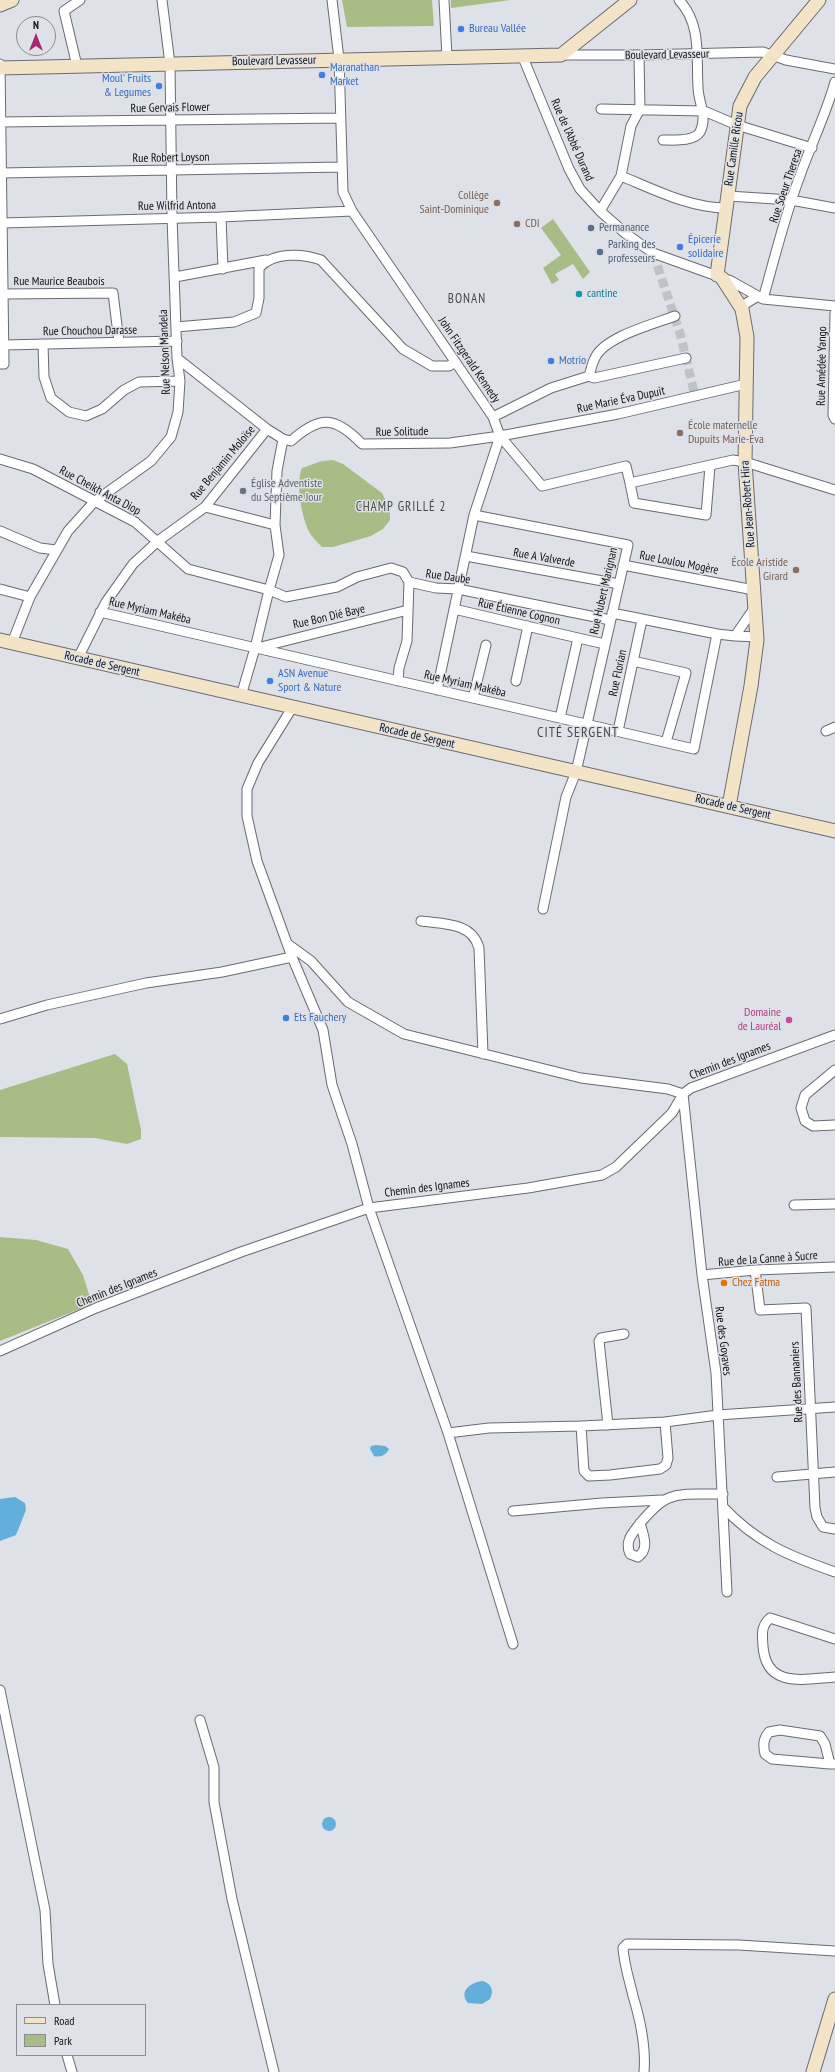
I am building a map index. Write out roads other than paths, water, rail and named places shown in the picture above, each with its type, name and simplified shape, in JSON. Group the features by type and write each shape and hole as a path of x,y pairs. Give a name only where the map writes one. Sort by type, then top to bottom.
{"street":[{"path":"0,5 12,0"},
{"path":"76,66 64,11 80,0"},
{"name":"Rue Nelson Mandela","path":"6,641 68,531 94,502 151,461 171,437 178,412 180,381 177,358 172,218 170,64 162,0"},
{"name":"John Fitzgerald Kennedy","path":"332,0 339,59 343,192 352,211 493,417 500,436 542,486 626,466 630,483"},
{"path":"444,0 447,57"},
{"path":"555,55 630,0"},
{"path":"663,140 686,139 697,135 700,131 704,111 698,88 694,25 690,14 679,0"},
{"name":"Rue Camille Ricou","path":"719,277 727,202 740,106 745,93 755,77 816,1"},
{"name":"Boulevard Levasseur","path":"0,66 76,66 447,57 526,59 555,55 639,55 763,52 786,60 835,69"},
{"path":"600,211 620,176 631,126 640,109 639,55"},
{"name":"Rue de l'Abbé Durand","path":"526,59 569,169 580,189 600,211 653,253 731,281 760,297 835,306"},
{"path":"0,66 1,205 3,223 1,248 4,345 2,364"},
{"name":"Rue Soeur Theresa","path":"760,297 792,200 812,148 833,100 835,82"},
{"path":"601,109 704,111 737,125 812,148"},
{"name":"Rue Gervais Flower","path":"1,122 340,118"},
{"name":"Rue Robert Loyson","path":"1,172 342,168"},
{"path":"620,176 691,202 715,208 727,202 792,200 835,208"},
{"name":"Rue Wilfrid Antona","path":"3,223 221,217 352,211"},
{"path":"221,217 224,269"},
{"path":"175,277 266,260 307,255 321,260 403,349 432,366 449,366 455,362"},
{"path":"176,327 234,322 256,313 259,298 259,268 266,260"},
{"name":"Rue Jean-Robert Hira","path":"719,277 742,309 747,337 745,462 757,637 751,686 729,806"},
{"name":"Rue Maurice Beaubois","path":"3,294 113,293 119,342"},
{"path":"742,309 745,304 760,297"},
{"name":"Rue Amédée Yango","path":"835,314 833,414 835,419"},
{"path":"589,376 595,357 602,348 613,340 675,316"},
{"name":"Rue Chouchou Darasse","path":"4,345 177,341"},
{"path":"43,344 44,377 51,398 69,412 86,416 102,409 124,390 139,382 180,381"},
{"path":"177,358 267,429 283,439 277,471 275,525 279,555 268,590 255,648 241,696"},
{"path":"493,417 551,388 589,376 594,378 686,358"},
{"name":"Rue Marie Éva Dupuit","path":"500,436 618,414 746,384"},
{"name":"Rue Solitude","path":"283,439 291,441 303,430 316,423 336,423 348,430 362,444 450,443 500,436"},
{"name":"Rue Benjamin Moloïse","path":"78,658 100,612 133,564 158,542 205,507 267,429"},
{"path":"437,690 474,515 500,436"},
{"name":"Rue Cheikh Anta Diop","path":"0,459 33,469 135,522 188,569 268,590"},
{"path":"710,466 706,515 634,503 630,483 734,460 745,462 835,490"},
{"path":"205,507 275,525"},
{"name":"Rue Hubert Marignan","path":"474,515 628,545 576,772 566,797 543,909"},
{"path":"0,531 40,548 56,550"},
{"name":"Rue A Valverde","path":"466,556 619,584"},
{"name":"Rue Loulou Mogère","path":"623,565 754,590"},
{"name":"Rue Daube","path":"268,590 286,597 337,587 357,577 391,568 403,572 409,582 431,587 458,589 718,634"},
{"path":"398,681 399,668 407,642 409,582"},
{"path":"0,589 30,596"},
{"path":"735,636 750,616 755,606"},
{"name":"Rue Étienne Cognon","path":"454,609 605,644"},
{"name":"Rue Bon Dié Baye","path":"255,648 408,610"},
{"name":"Rue Myriam Makéba","path":"100,612 694,749 718,634"},
{"name":"Rue Florian","path":"618,731 642,620"},
{"path":"516,681 528,626"},
{"path":"718,634 757,637"},
{"path":"560,718 578,638"},
{"name":"Rocade de Sergent","path":"6,641 292,708 835,831"},
{"path":"473,698 486,645"},
{"path":"633,662 686,673 666,742"},
{"path":"292,708 258,763 247,789 247,816 257,861 289,945 292,957 323,1030 332,1085 352,1144 369,1208 448,1433 513,1644"},
{"path":"826,731 835,727"},
{"path":"421,920 457,925 469,931 476,939 479,948 483,1054"},
{"path":"289,945 311,961 348,1002 404,1034 581,1078 668,1088 683,1094"},
{"path":"0,1019 47,1005 146,983 222,972 292,957"},
{"name":"Chemin des Ignames","path":"0,1351 118,1300 241,1252 369,1208 528,1188 602,1175 616,1167 672,1113 683,1094 691,1088 835,1035"},
{"path":"835,1070 805,1095 802,1100 801,1108 805,1121 813,1126 835,1125"},
{"name":"Rue des Goyaves","path":"683,1094 702,1275 716,1373 728,1592"},
{"path":"794,1205 835,1204"},
{"name":"Rue de la Canne à Sucre","path":"702,1275 756,1270 835,1267"},
{"name":"Rue des Bannaniers","path":"756,1270 760,1310 806,1308 816,1517 822,1527 835,1529"},
{"path":"608,1425 599,1342 603,1337 624,1334"},
{"path":"448,1433 489,1428 665,1422 718,1415 835,1407"},
{"path":"581,1426 584,1471 589,1476 660,1469 666,1465 668,1458 665,1422"},
{"path":"777,1477 835,1472"},
{"path":"513,1512 602,1503 662,1500 681,1494 723,1494"},
{"path":"640,1523 662,1500"},
{"path":"723,1507 740,1525 771,1547 835,1572"},
{"path":"835,1639 786,1621 770,1618 764,1624 762,1631 764,1656 768,1667 778,1676 787,1679 835,1677"},
{"path":"0,1690 45,1910 48,1964 56,2004"},
{"path":"200,1720 214,1767 214,1802 232,1899 274,2072"},
{"path":"780,1730 820,1736 833,1764 772,1759 765,1754 765,1737 769,1732 780,1730"},
{"path":"644,2072 643,2049 634,1998 624,1961 623,1948 628,1944 739,1945 835,1951"},
{"path":"813,2072 835,1999"},
{"path":"67,2056 72,2072"}],"water":[{"path":"371,1446 385,1446 389,1449 383,1456 374,1456 370,1449"},
{"path":"15,1497 25,1503 26,1510 16,1535 0,1541 0,1499"},
{"path":"326,1817 332,1817 336,1821 336,1827 332,1831 326,1831 322,1827 322,1821"},
{"path":"483,1981 486,1982 491,1988 492,1993 490,1999 482,2004 468,2003 464,1995 467,1988 474,1983"}],"tunnel":[{"path":"653,253 680,333 695,396"}],"place":[{"name":"Bureau Vallée","path":"461,29"},
{"name":"Maranathan Market","path":"322,75"},
{"name":"Moul' Fruits & Legumes","path":"159,86"},
{"name":"Collège Saint-Dominique","path":"497,203"},
{"name":"CDI","path":"517,224"},
{"name":"Permanance","path":"591,228"},
{"name":"Épicerie solidaire","path":"680,247"},
{"name":"Parking des professeurs","path":"600,252"},
{"name":"cantine","path":"579,294"},
{"name":"Motrio","path":"551,361"},
{"name":"École maternelle Dupuits Marie-Eva","path":"680,433"},
{"name":"Église Adventiste du Septième Jour","path":"243,491"},
{"name":"École Aristide Girard","path":"796,570"},
{"name":"ASN Avenue Sport & Nature","path":"270,681"},
{"name":"Ets Fauchery","path":"286,1018"},
{"name":"Domaine de Lauréal","path":"789,1020"},
{"name":"Chez Fatma","path":"724,1283"}],"district":[{"name":"BONAN","path":"467,299"},
{"name":"CHAMP GRILLÉ 2","path":"401,507"},
{"name":"CITÉ SERGENT","path":"578,733"}]}
